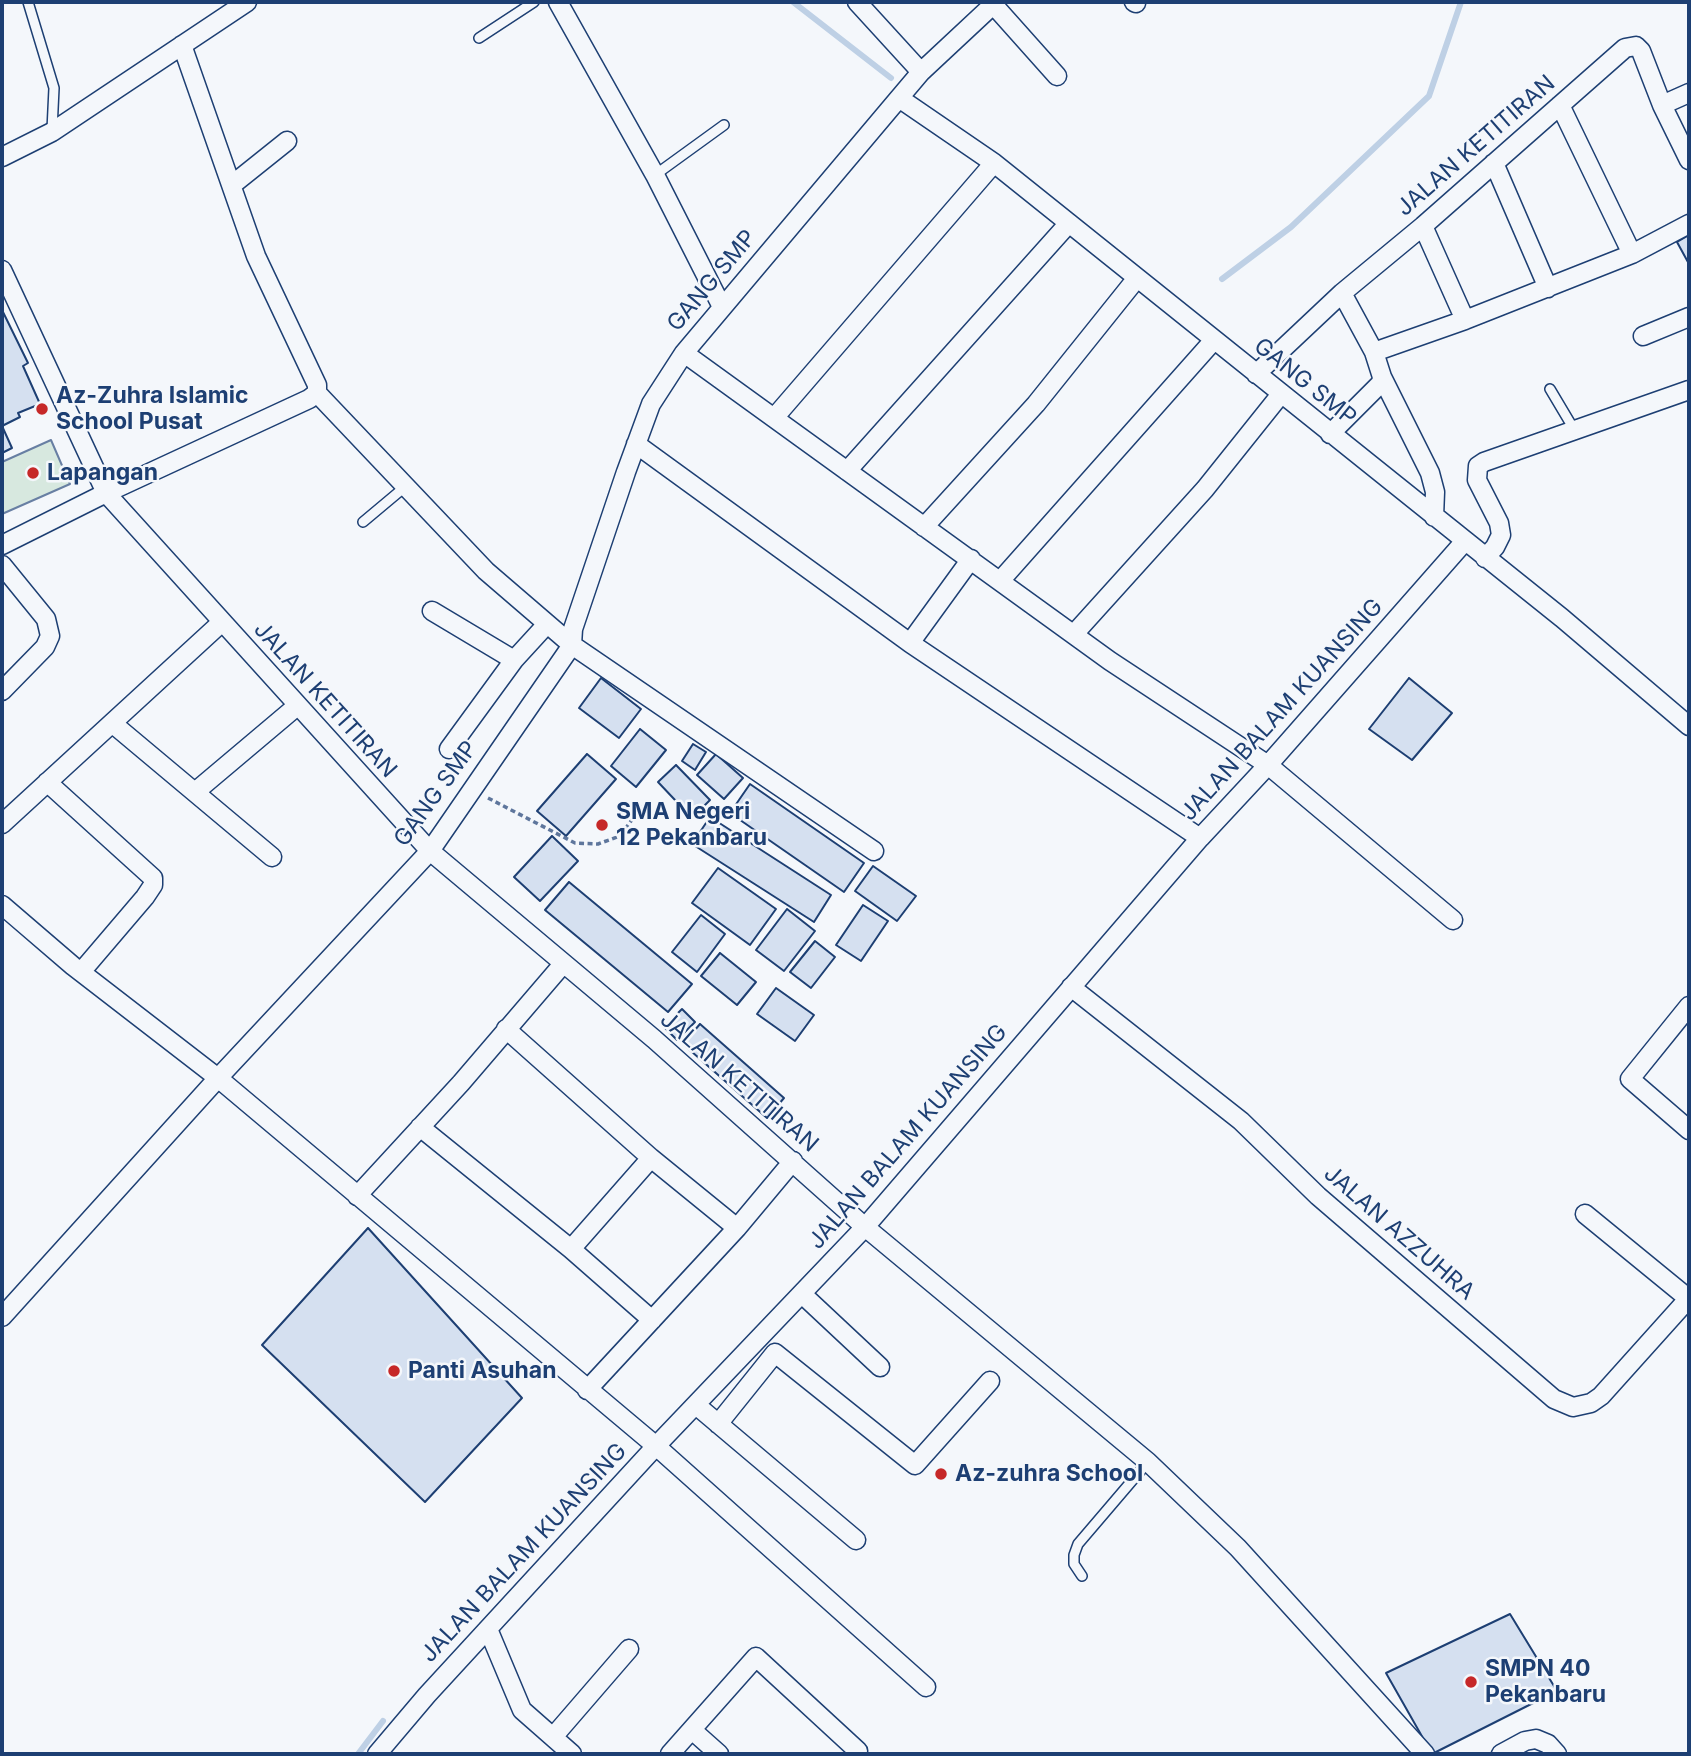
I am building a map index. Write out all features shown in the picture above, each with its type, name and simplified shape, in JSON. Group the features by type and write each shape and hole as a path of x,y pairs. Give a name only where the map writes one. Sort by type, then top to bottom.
{"street":[{"path":"2,157 52,132 247,2"},
{"path":"558,2 655,175 722,307"},
{"path":"857,2 921,72"},
{"path":"899,98 921,72 993,3 1056,76"},
{"path":"182,45 256,256 317,385 317,393 486,571 572,645 874,851"},
{"name":"JALAN KETITIRAN","path":"1256,374 1342,293 1423,226 1625,48 1636,46 1641,51 1662,105 1689,160"},
{"path":"1662,105 1689,93"},
{"name":"GANG SMP","path":"3,1313 430,851 572,645 578,616 651,404 684,353 899,98 994,163 1562,618 1689,726"},
{"path":"1560,105 1632,254"},
{"path":"232,184 287,141"},
{"path":"774,418 994,163"},
{"path":"1494,163 1548,288"},
{"path":"847,471 1069,223"},
{"path":"1374,352 1465,320 1632,254 1689,224"},
{"path":"1423,226 1465,320"},
{"name":"JALAN KETITIRAN","path":"2,270 106,493 430,851 654,1039 865,1227 1148,1462 1238,1548 1425,1754"},
{"path":"924,527 1036,404 1137,278"},
{"path":"1342,293 1374,352 1382,377 1430,473 1435,492 1434,517"},
{"path":"1643,336 1689,317"},
{"path":"1000,581 1214,340"},
{"path":"684,353 1111,661 1268,765 1453,920"},
{"path":"1330,433 1378,387 1382,377"},
{"path":"1485,558 1501,535 1499,523 1477,480 1478,466 1689,390"},
{"path":"2,545 317,393"},
{"path":"1074,634 1205,489 1281,394"},
{"path":"636,444 910,643 1200,838"},
{"name":"JALAN BALAM KUANSING","path":"377,1754 427,1695 656,1446 865,1227 1200,838 1268,765 1465,541"},
{"path":"910,643 971,559"},
{"path":"2,565 46,619 50,631 45,647 4,683"},
{"path":"432,611 514,660"},
{"path":"2,824 222,622"},
{"path":"449,749 514,660 547,624"},
{"path":"195,792 297,706"},
{"path":"112,723 272,857"},
{"path":"47,782 153,878 153,885 145,897 81,972"},
{"path":"2,905 81,972 218,1078 656,1446 926,1687"},
{"path":"357,1196 563,964"},
{"name":"JALAN AZZUHRA","path":"1071,987 1241,1121 1318,1196 1554,1399 1573,1407 1591,1403 1601,1396 1689,1298"},
{"path":"1689,1006 1630,1079 1689,1130"},
{"path":"506,1029 651,1158 737,1228"},
{"path":"420,1127 570,1249 652,1320"},
{"path":"570,1249 651,1158"},
{"path":"587,1390 737,1228 793,1161"},
{"path":"1585,1214 1689,1298"},
{"path":"802,1294 880,1367"},
{"path":"718,1424 775,1353 915,1465 990,1381"},
{"path":"696,1405 856,1540"},
{"path":"488,1629 522,1710 572,1754"},
{"path":"552,1737 629,1649"},
{"path":"670,1754 756,1657 858,1751"},
{"path":"692,1730 719,1754"},
{"path":"1501,1754 1525,1741 1536,1739 1548,1744 1557,1754"}],"lane":[{"path":"28,2 54,88 52,132"},
{"path":"479,38 534,2"},
{"path":"655,175 724,125"},
{"path":"1550,389 1575,431"},
{"path":"363,522 406,486"},
{"path":"1082,1576 1074,1564 1078,1544 1148,1462"}],"path":[{"path":"471,789 575,843 598,844 620,836 642,806"}],"shaded area":[{"name":"Lapangan","path":"51,440 70,484 2,514 2,462"}],"building":[{"path":"1689,235 1689,264 1677,242"},
{"path":"2,310 28,363 23,366 40,404 18,413 20,417 2,426"},
{"path":"2,426 12,448 2,453"},
{"path":"601,678 641,709 619,738 579,708"},
{"path":"1409,678 1452,713 1412,760 1369,729"},
{"path":"640,729 666,750 636,787 611,766"},
{"path":"693,744 706,752 695,770 682,761"},
{"path":"587,754 616,779 566,836 537,811"},
{"path":"716,754 743,778 724,799 697,775"},
{"path":"676,765 710,800 692,818 658,782"},
{"path":"750,784 864,863 844,892 730,813"},
{"path":"710,817 831,895 814,922 692,844"},
{"path":"552,836 578,861 540,901 514,877"},
{"path":"873,866 916,896 897,921 855,891"},
{"path":"718,868 776,909 750,945 692,903"},
{"path":"569,882 692,984 668,1012 545,910"},
{"path":"863,905 888,921 861,961 836,945"},
{"path":"787,909 815,931 784,971 756,950"},
{"path":"701,915 725,934 697,972 672,952"},
{"path":"815,941 835,957 811,988 790,972"},
{"path":"720,953 756,982 737,1005 701,976"},
{"path":"776,988 814,1015 795,1041 757,1014"},
{"path":"682,1009 695,1022 677,1040 664,1027"},
{"path":"700,1024 784,1098 767,1118 683,1044"},
{"name":"Panti Asuhan","path":"368,1228 522,1398 425,1502 262,1345"},
{"name":"SMPN 40 Pekanbaru","path":"1510,1614 1557,1691 1432,1754 1386,1673"}],"waterway":[{"path":"793,2 891,78"},
{"path":"1222,279 1291,227 1429,96 1461,2"},
{"path":"358,1754 383,1721"}],"place":[{"name":"Az-Zuhra Islamic School Pusat","path":"42,409"},
{"name":"Lapangan","path":"33,473"},
{"name":"SMA Negeri 12 Pekanbaru","path":"602,825"},
{"name":"Panti Asuhan","path":"394,1371"},
{"name":"Az-zuhra School","path":"941,1474"},
{"name":"SMPN 40 Pekanbaru","path":"1471,1682"}]}
